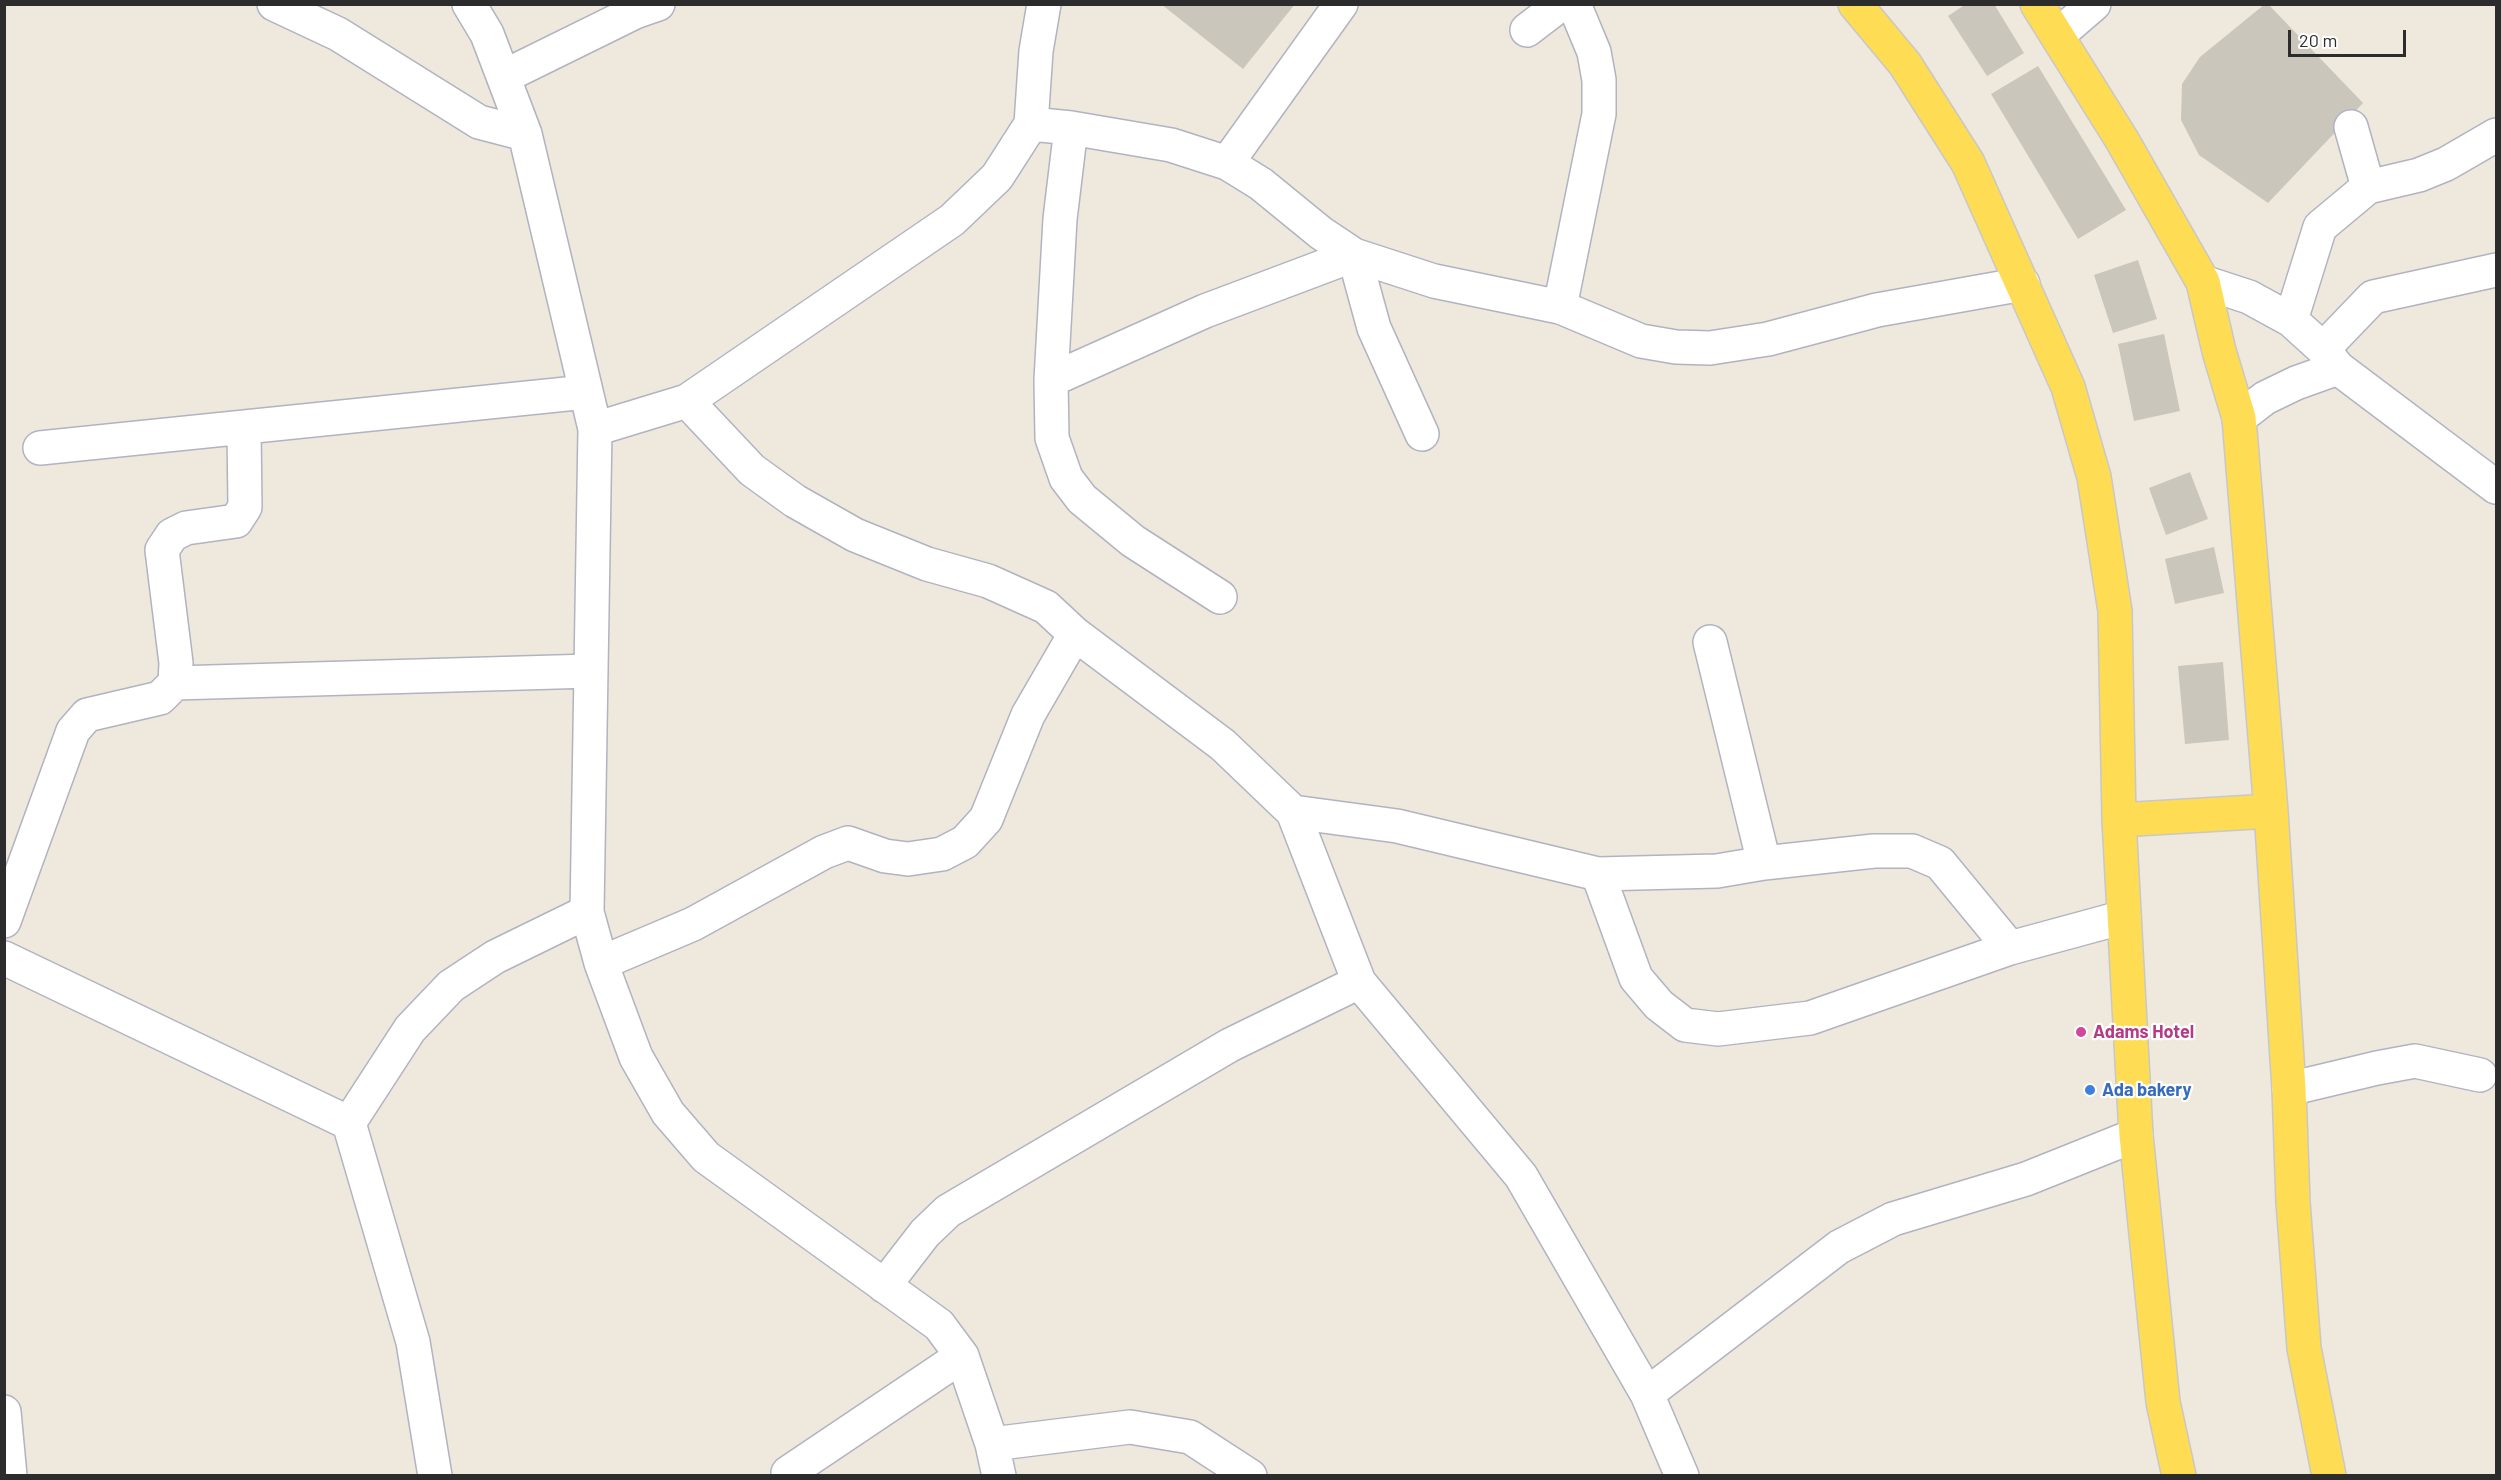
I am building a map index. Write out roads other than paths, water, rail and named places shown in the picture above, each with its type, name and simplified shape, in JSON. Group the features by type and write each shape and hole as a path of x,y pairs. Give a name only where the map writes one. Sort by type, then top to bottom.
{"main road":[{"path":"1856,4 1905,64 1968,163 2024,284 2068,387 2094,477 2115,611 2119,820 2136,1135 2163,1402 2179,1476"},
{"path":"2037,4 2058,35 2203,282 2219,351 2239,418 2271,811 2289,1089 2293,1202 2304,1348 2329,1476"},
{"path":"2119,820 2271,811"}],"street":[{"path":"274,4 338,34 479,122 525,134"},
{"path":"469,4 487,34 525,134 595,429 587,912 601,963 636,1057 668,1113 706,1157 939,1325 962,1356 992,1444 999,1476"},
{"path":"504,76 635,12 658,4"},
{"path":"595,429 687,401 952,220 997,177 1031,124 1036,51 1044,4"},
{"path":"1227,163 1341,4"},
{"path":"1527,30 1561,4"},
{"path":"1560,307 1599,114 1599,80 1594,52 1574,4"},
{"path":"2058,35 2094,4"},
{"path":"1031,124 1071,128 1172,145 1227,163 1261,184 1354,255 1434,281 1521,297 1560,307 1641,340 1676,347 1710,348 1768,339 1876,310 2024,284"},
{"path":"2351,127 2368,187"},
{"path":"1071,128 1060,219 1051,380 1052,438 1066,478 1082,500 1133,541 1220,597"},
{"path":"2291,320 2320,227 2368,187 2446,164 2496,135"},
{"path":"1051,380 1205,311 1354,255"},
{"path":"1354,255 1374,328 1422,434"},
{"path":"2239,418 2265,398 2296,383 2330,358 2373,297 2459,276 2496,270"},
{"path":"2203,282 2248,297 2291,320 2330,358 2496,487"},
{"path":"40,448 586,392"},
{"path":"687,401 752,470 795,501 855,535 927,564 988,581 1046,608 1075,633 1223,745 1293,812 1359,982 1521,1176 1647,1394 1682,1476"},
{"path":"176,683 176,663 162,550 172,535 186,528 236,521 245,507 244,428"},
{"path":"601,963 693,924 825,852 848,843 885,856 908,859 942,854 965,842 986,819 1028,715 1075,633"},
{"path":"1710,642 1764,863"},
{"path":"4,921 73,731 87,715 160,698 176,683 591,670"},
{"path":"1293,812 1397,826 1598,874 1717,872 1764,863 1874,851 1912,851 1940,863 2010,948"},
{"path":"1598,874 1636,978 1659,1005 1685,1025 1718,1029 1810,1018 2010,948 2124,917"},
{"path":"349,1123 410,1029 451,986 495,957 587,912"},
{"path":"4,958 349,1123 412,1342 435,1476"},
{"path":"884,1286 925,1233 948,1211 1230,1045 1359,982"},
{"path":"2289,1089 2415,1061 2480,1075"},
{"path":"1647,1394 1839,1247 1893,1219 2026,1179 2136,1135"},
{"path":"788,1473 962,1356"},
{"path":"4,1412 10,1476"},
{"path":"992,1444 1130,1427 1190,1437 1250,1476"}],"place":[{"name":"Adams Hotel","path":"2081,1032"},
{"name":"Ada bakery","path":"2090,1090"}]}
